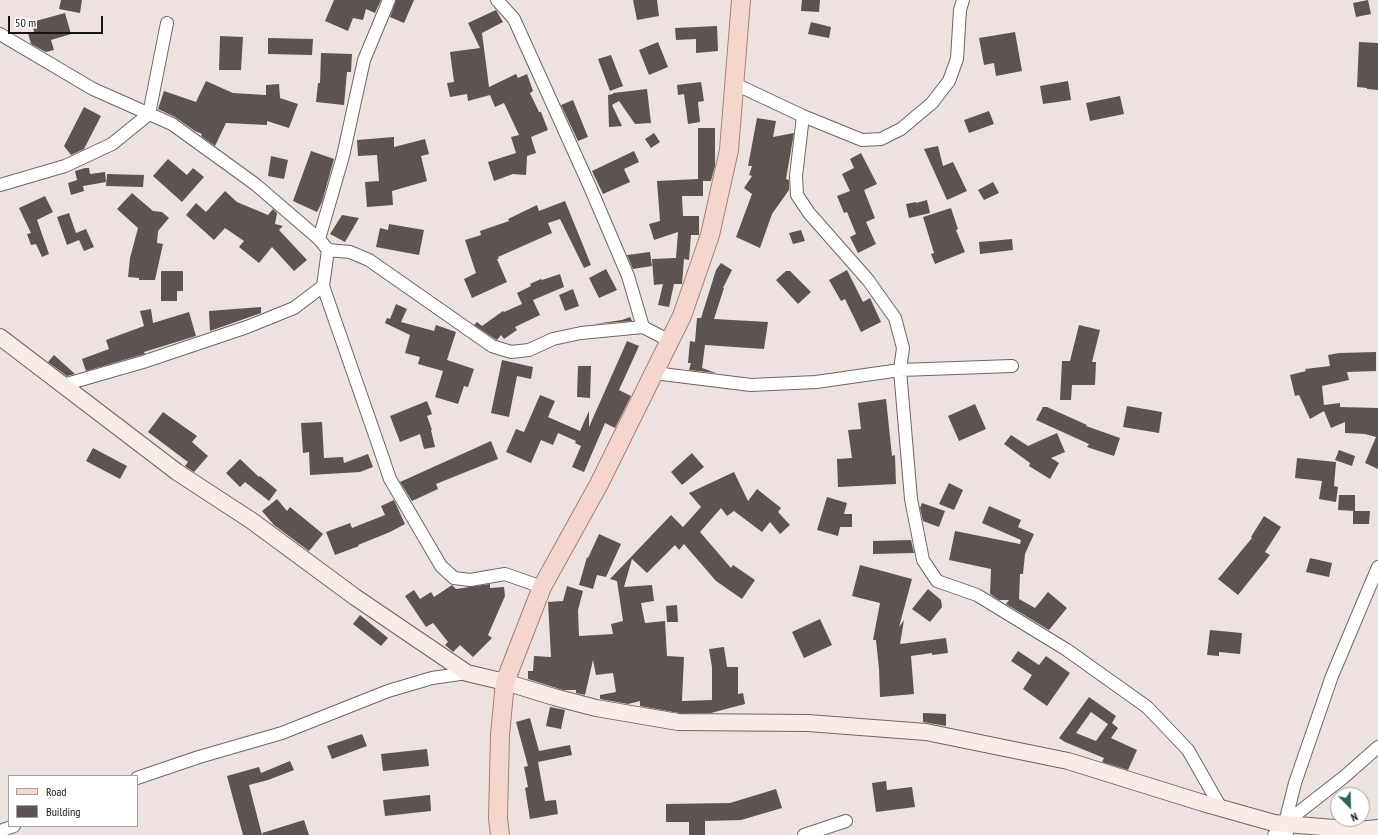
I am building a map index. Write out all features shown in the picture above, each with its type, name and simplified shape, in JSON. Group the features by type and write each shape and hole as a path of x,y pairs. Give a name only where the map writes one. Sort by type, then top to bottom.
{"main road":[{"path":"500,835 498,818 500,735 505,682 542,587 599,484 682,316 710,235 729,150 742,0"}],"street":[{"path":"319,239 342,156 364,60 389,0"},
{"path":"497,0 514,19 587,180 628,276 642,327"},
{"path":"735,84 803,116 862,140 881,139 901,129 932,102 949,80 957,59 962,0"},
{"path":"0,185 64,166 112,144 149,114 167,23"},
{"path":"0,34 93,89 172,124 256,184 319,239 328,250 350,252 369,260 492,346 511,352 529,350 553,339 580,333 642,327 670,340"},
{"path":"803,116 796,176 797,195 809,213 868,280 894,318 903,348 900,370 911,499 923,560 937,581 977,595 1067,650 1147,707 1188,750 1221,808"},
{"path":"328,250 323,286 378,441 390,480 441,566 454,578 470,580 505,574 542,587"},
{"path":"63,385 142,362 247,327 294,308 323,286"},
{"path":"0,337 177,472 252,522 355,596 467,673 505,682 596,708 678,722 808,723 926,732 1068,760 1274,823 1282,831 1358,830 1378,828"},
{"path":"654,373 751,385 816,382 900,370 1012,366"},
{"path":"1282,831 1295,783 1332,676 1378,567"},
{"path":"138,778 199,757 282,733 388,691 432,678 467,673"},
{"path":"1282,831 1378,747"},
{"path":"804,835 846,821"},
{"path":"1,832 12,827"}],"building":[{"path":"61,0 82,0 80,13 59,9"},
{"path":"334,0 381,0 375,13 366,9 363,20 353,18 348,31 325,21"},
{"path":"396,0 414,0 404,23 390,17"},
{"path":"633,0 657,0 659,16 637,20"},
{"path":"802,0 820,0 819,12 801,11"},
{"path":"1368,0 1371,14 1356,17 1353,3"},
{"path":"496,10 503,22 482,33 489,87 516,74 518,78 527,74 533,91 530,93 539,112 541,112 548,130 531,137 536,153 527,156 526,175 513,174 494,181 488,162 516,153 511,137 519,135 504,103 495,107 490,95 468,101 467,94 450,97 447,83 454,82 450,52 480,48 468,23"},
{"path":"65,13 71,34 51,40 54,50 46,52 31,44 28,33 34,32 32,22"},
{"path":"811,22 831,27 829,38 808,34"},
{"path":"717,26 718,51 696,53 696,39 676,40 675,28"},
{"path":"1015,32 1022,71 996,76 994,63 984,65 979,38"},
{"path":"220,36 243,37 241,70 219,70"},
{"path":"268,38 313,39 312,55 268,54"},
{"path":"658,42 668,67 649,75 639,50"},
{"path":"1359,42 1378,43 1378,90 1357,87"},
{"path":"321,53 352,54 351,72 347,72 344,105 316,102 318,83 320,83"},
{"path":"611,55 623,86 610,91 598,59"},
{"path":"206,81 233,93 266,95 266,85 279,84 280,98 298,104 289,128 267,121 267,125 226,123 215,146 201,136 202,134 175,117 158,109 164,91 196,102"},
{"path":"1068,81 1071,100 1043,104 1040,86"},
{"path":"701,82 704,101 698,102 700,122 688,124 684,94 678,95 677,85"},
{"path":"647,89 651,123 635,124 619,101 612,105 622,126 609,127 608,95 613,93"},
{"path":"1120,96 1124,114 1090,121 1086,103"},
{"path":"573,100 588,137 578,141 561,105"},
{"path":"84,107 101,116 84,149 71,155 64,146"},
{"path":"989,111 994,124 969,133 964,120"},
{"path":"757,118 776,121 773,137 794,133 786,179 789,180 789,190 772,214 760,248 736,237 752,194 744,188 752,176 749,175 752,166 748,166"},
{"path":"698,128 715,128 715,166 711,181 703,181 703,196 682,196 683,216 699,216 699,235 691,235 689,260 684,259 682,284 674,284 669,307 658,305 663,284 654,285 652,259 676,258 678,232 654,240 649,224 660,221 657,181 698,179"},
{"path":"654,133 660,142 651,148 645,139"},
{"path":"394,137 394,147 425,139 429,154 421,156 427,181 392,191 393,205 367,207 365,182 379,181 377,155 358,156 357,140"},
{"path":"938,146 943,166 953,162 967,191 947,200 924,149"},
{"path":"311,151 334,159 322,202 317,212 293,201"},
{"path":"634,151 639,162 624,169 630,182 603,194 592,171"},
{"path":"861,153 877,184 864,190 875,218 866,222 876,244 858,253 850,237 856,234 847,212 844,213 837,196 850,191 842,174 854,168 850,159"},
{"path":"271,156 288,160 284,179 268,176"},
{"path":"168,159 187,175 193,168 204,177 182,202 153,176"},
{"path":"89,168 90,174 105,172 106,182 83,186 84,191 71,195 68,183 77,180 75,171"},
{"path":"107,174 144,175 143,187 106,186"},
{"path":"993,182 999,193 984,200 978,190"},
{"path":"225,191 237,202 268,215 273,209 277,213 275,224 283,226 279,230 307,260 294,271 272,247 259,263 239,247 244,241 225,228 214,240 186,215 196,203 206,212"},
{"path":"132,193 153,211 162,212 169,218 158,231 157,243 163,244 155,280 139,280 139,278 128,277 130,258 138,228 117,209"},
{"path":"45,196 53,212 37,220 49,254 42,257 36,244 31,245 27,234 31,233 19,208"},
{"path":"927,200 930,213 909,218 906,204"},
{"path":"565,201 591,265 584,268 560,219 548,223 552,233 498,257 499,259 497,259 507,282 472,298 464,279 476,273 465,240 481,235 480,231 509,221 508,219 537,205 539,211"},
{"path":"951,208 958,229 956,230 965,252 935,264 931,254 934,253 923,217"},
{"path":"69,213 76,233 86,229 94,247 84,251 79,240 67,245 57,217"},
{"path":"342,215 359,218 345,242 330,234"},
{"path":"389,224 424,230 419,255 376,247 380,228 388,230"},
{"path":"801,230 805,241 793,244 789,233"},
{"path":"1012,239 1013,250 980,254 979,242"},
{"path":"650,252 652,266 633,269 627,255"},
{"path":"721,263 732,270 723,288 714,319 768,322 764,349 705,345 702,368 716,373 689,370 691,363 688,363 690,341 695,342 697,318 701,318 716,270"},
{"path":"606,269 617,290 599,298 589,278"},
{"path":"847,270 863,302 870,298 881,322 861,332 845,299 841,301 829,280"},
{"path":"161,271 183,271 183,291 177,291 177,301 161,301"},
{"path":"786,271 790,271 811,292 798,304 776,280"},
{"path":"560,274 564,287 533,300 540,315 515,327 517,330 504,339 501,335 497,340 474,325 477,322 482,326 503,311 504,312 522,304 517,293 531,286 530,284 541,279 542,280"},
{"path":"573,289 579,306 565,311 559,295"},
{"path":"396,304 407,309 401,322 434,331 436,325 456,332 447,360 474,369 468,387 464,386 458,404 435,397 443,371 418,364 420,357 405,353 410,335 385,323 387,318 390,319"},
{"path":"261,307 261,313 210,331 209,311"},
{"path":"151,309 153,323 189,312 196,336 144,352 145,354 86,371 82,359 109,349 106,340 144,326 140,311"},
{"path":"630,317 632,321 594,324 622,320"},
{"path":"1079,325 1100,330 1092,362 1096,362 1095,385 1072,385 1071,400 1060,400 1062,361 1070,361"},
{"path":"627,341 639,346 619,390 631,396 615,428 605,423 584,472 572,467 581,446 575,443 576,441 558,433 553,445 541,440 531,463 506,452 516,429 524,432 540,395 555,401 548,417 580,431 589,411 589,427"},
{"path":"1376,352 1376,371 1347,372 1349,380 1322,386 1324,405 1340,403 1340,407 1378,408 1378,469 1365,463 1376,437 1365,434 1345,433 1345,422 1331,428 1324,411 1310,419 1299,395 1295,396 1290,375 1306,371 1305,369 1330,366 1328,355 1339,353"},
{"path":"54,355 75,374 67,376 48,362"},
{"path":"502,360 533,367 531,379 517,376 509,417 491,413"},
{"path":"578,366 591,366 590,398 577,397"},
{"path":"886,399 892,456 895,455 896,484 838,487 837,459 852,458 848,430 861,429 858,403"},
{"path":"427,401 432,414 427,416 432,430 435,447 424,449 420,434 400,442 390,416"},
{"path":"975,404 986,429 959,441 948,416"},
{"path":"1127,406 1162,412 1159,433 1123,427"},
{"path":"1043,407 1047,407 1087,425 1086,426 1120,438 1114,456 1087,447 1089,444 1036,420"},
{"path":"163,412 197,436 192,442 208,456 194,472 185,466 188,462 148,432"},
{"path":"322,422 324,458 343,457 344,463 368,454 373,467 360,472 310,475 309,452 303,453 301,423"},
{"path":"1057,433 1065,452 1051,458 1059,463 1050,479 1029,466 1030,463 1004,444 1011,435 1028,446"},
{"path":"491,441 498,459 436,484 438,489 412,501 400,482"},
{"path":"93,448 127,466 120,479 86,461"},
{"path":"1339,450 1355,456 1352,466 1335,460"},
{"path":"692,453 704,467 682,485 671,472"},
{"path":"1297,458 1336,462 1334,486 1338,487 1336,502 1319,499 1322,481 1295,478"},
{"path":"240,459 259,477 260,476 277,490 269,501 245,482 240,487 226,473"},
{"path":"734,472 748,501 757,489 781,508 778,512 790,525 780,534 770,522 762,532 734,511 727,516 721,508 700,532 731,568 733,565 755,580 742,599 716,581 684,544 679,550 675,545 647,573 632,559 624,587 652,585 654,601 641,603 645,623 665,621 667,656 684,657 682,701 712,700 712,667 709,649 724,647 727,667 738,667 738,694 743,693 745,704 711,713 679,713 640,706 640,701 628,704 600,699 600,695 616,692 613,673 596,675 593,660 585,695 576,693 576,690 563,690 528,679 528,671 533,671 534,656 551,657 548,602 563,601 567,586 583,591 578,610 579,636 613,634 611,624 623,621 617,581 610,579 671,515 683,527 701,507 689,493"},
{"path":"949,483 963,490 954,510 939,504"},
{"path":"1339,495 1355,495 1355,511 1338,510"},
{"path":"827,497 847,503 844,514 852,514 852,527 840,527 838,536 817,530"},
{"path":"277,499 287,511 290,507 323,534 309,551 274,525 262,511"},
{"path":"394,500 405,524 358,545 359,546 335,555 326,532 350,523 352,528 385,515 381,506"},
{"path":"922,503 945,511 939,527 923,521 920,508"},
{"path":"989,506 1021,520 1018,527 1034,534 1025,554 1023,574 1020,574 1019,599 1035,608 1048,592 1067,608 1049,630 1006,604 1009,600 999,600 990,594 991,569 949,560 955,531 1020,544 1021,540 982,523"},
{"path":"1353,511 1370,511 1369,524 1353,524"},
{"path":"1264,516 1281,527 1265,552 1270,555 1238,595 1218,579 1252,538 1251,537"},
{"path":"599,534 621,544 606,577 597,575 593,589 579,585 587,557 588,558"},
{"path":"911,540 914,553 873,554 873,541"},
{"path":"1310,558 1332,563 1329,577 1306,572"},
{"path":"860,565 912,579 899,627 904,620 900,644 946,638 948,653 932,655 932,653 911,656 914,694 880,697 876,640 873,640 880,603 852,596"},
{"path":"490,584 490,588 504,587 505,596 488,635 492,638 473,657 460,645 453,652 445,645 448,642 433,623 426,627 405,596 414,590 420,599 431,592 434,597 452,585 456,589"},
{"path":"928,589 941,600 942,607 930,622 912,609"},
{"path":"677,605 678,622 667,622 666,606"},
{"path":"360,615 388,638 381,646 353,624"},
{"path":"820,619 832,645 804,658 792,632"},
{"path":"1210,630 1242,633 1240,654 1219,652 1219,656 1207,655"},
{"path":"1018,651 1039,665 1046,656 1070,673 1047,706 1023,689 1032,675 1011,661"},
{"path":"1089,697 1116,716 1112,723 1118,728 1111,738 1137,750 1128,770 1102,762 1104,758 1065,742 1059,738","holes":["1091,712 1108,724 1096,741 1076,733"]},
{"path":"550,707 565,710 561,729 546,726"},
{"path":"923,713 946,714 946,726 923,722"},
{"path":"530,718 539,751 570,745 572,755 538,762 545,801 556,800 558,814 530,819 525,788 528,787 524,767 528,766 516,722"},
{"path":"362,734 367,746 332,759 327,746"},
{"path":"427,749 429,766 383,771 381,754"},
{"path":"290,761 294,770 268,780 249,785 262,835 243,835 227,776 259,767 261,773"},
{"path":"886,781 887,790 912,787 915,807 876,812 872,783"},
{"path":"776,789 782,808 741,820 705,821 705,835 689,835 689,822 666,822 666,804 730,803"},
{"path":"430,795 431,811 385,816 383,800"},
{"path":"304,820 309,835 263,835 262,833"}]}
